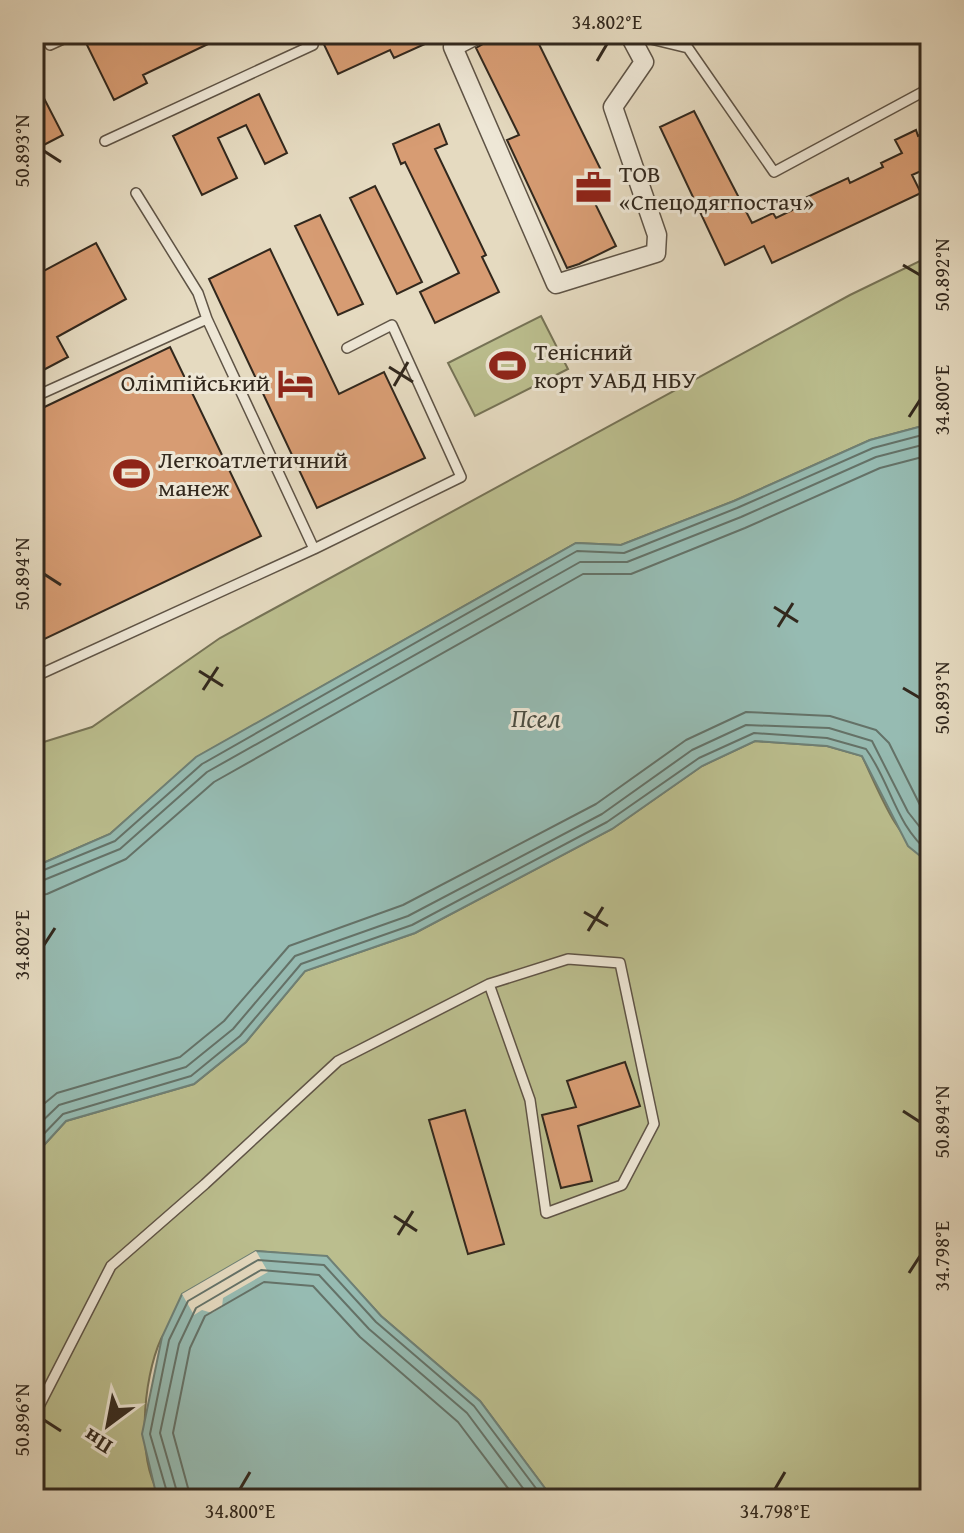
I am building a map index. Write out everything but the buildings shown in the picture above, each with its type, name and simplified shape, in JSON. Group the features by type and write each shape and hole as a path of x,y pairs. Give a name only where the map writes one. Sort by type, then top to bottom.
{"street":[{"path":"478,34 453,47 556,284 656,253 657,235 613,107 644,62 629,34"}],"lane":[{"path":"50,45 74,34"},
{"path":"629,34 688,48 774,172 930,88"},
{"path":"105,141 313,45"},
{"path":"136,193 198,293 207,319 314,549"},
{"path":"34,397 207,319"},
{"path":"34,677 314,549 461,477 392,325 347,348"},
{"path":"34,1416 111,1266 338,1061 489,984 568,959 620,963 654,1124 622,1185 546,1213 530,1100 489,984"}],"green space":[{"path":"930,256 930,424 870,440 734,501 621,545 576,543 197,757 110,834 34,867 34,745 92,727 220,638 850,295"},
{"name":"Тенісний корт УАБД НБУ","path":"541,316 568,369 475,416 448,363"},
{"path":"755,741 827,746 862,756 898,828 930,864 930,1499 553,1499 480,1401 381,1316 327,1257 256,1251 190,1307 161,1339 146,1398 145,1443 154,1484 163,1499 34,1499 34,1156 66,1121 194,1084 246,1042 305,971 415,933 612,829 702,766"}],"water":[{"name":"Псел","path":"930,424 930,864 908,846 862,756 827,746 755,741 702,766 612,829 415,933 305,971 246,1042 194,1084 66,1121 34,1156 34,867 110,834 196,757 576,543 621,545 734,501 870,440"},
{"path":"256,1251 327,1256 381,1316 480,1401 553,1499 163,1499 155,1489 142,1434 162,1337 182,1294"}],"pier":[{"path":"256,1251 268,1272 223,1298 222,1307 212,1313 202,1310 194,1315 182,1294"}],"place":[{"name":"ТОВ «Спецодягпостач»","path":"593,188"},
{"name":"Тенісний корт УАБД НБУ","path":"508,366"},
{"name":"Олімпійський","path":"296,383"},
{"name":"Легкоатлетичний манеж","path":"132,474"}]}
